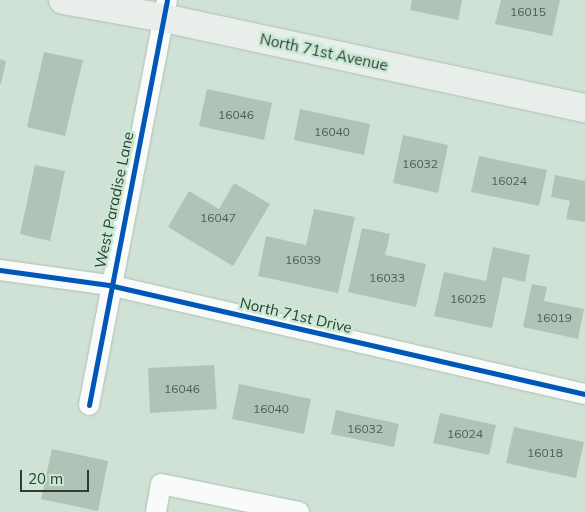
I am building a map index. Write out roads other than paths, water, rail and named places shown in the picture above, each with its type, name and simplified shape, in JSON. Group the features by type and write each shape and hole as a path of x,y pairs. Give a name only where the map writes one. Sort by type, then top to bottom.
{"street":[{"name":"North 71st Avenue","path":"63,0 165,9 585,108"},
{"name":"West Paradise Lane","path":"89,405 109,285 165,9"},
{"name":"North 71st Drive","path":"0,270 109,285 585,394"},
{"path":"156,512 161,484 299,512"}]}
